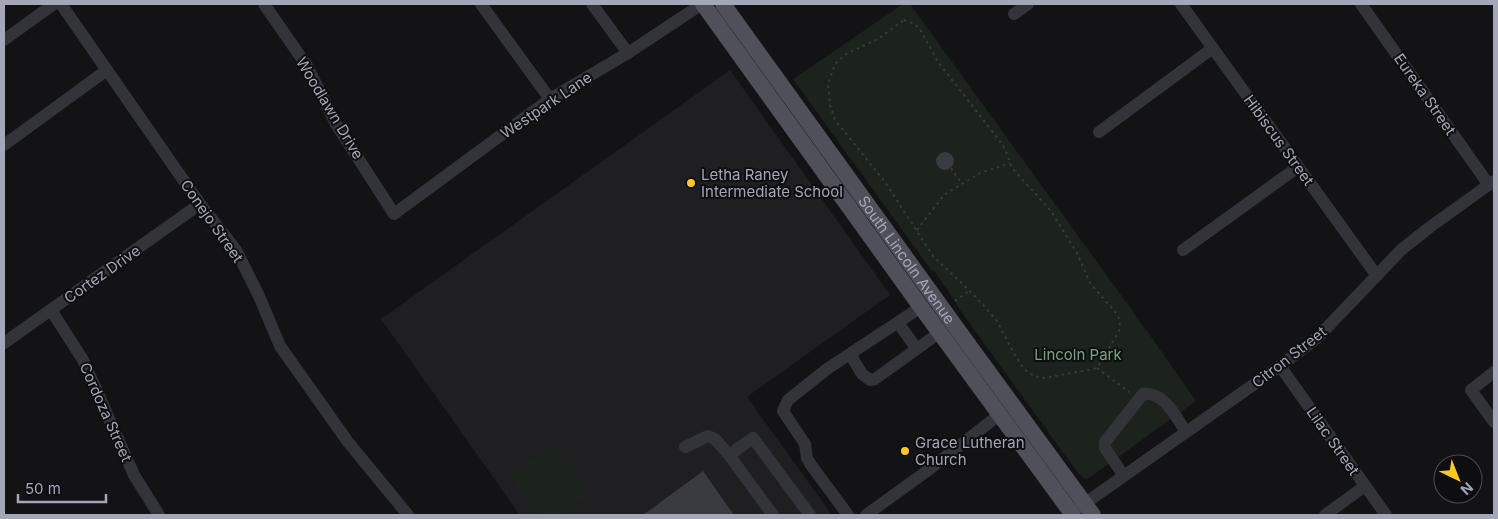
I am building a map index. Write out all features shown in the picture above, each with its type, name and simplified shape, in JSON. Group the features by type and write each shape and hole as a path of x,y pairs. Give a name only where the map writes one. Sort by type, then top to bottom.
{"main road":[{"name":"South Lincoln Avenue","path":"703,4 1071,515"},
{"name":"South Lincoln Avenue","path":"723,4 1089,509"}],"street":[{"path":"4,40 54,4"},
{"name":"Conejo Street","path":"61,4 200,204 236,250 280,346 348,442 408,515"},
{"name":"Woodlawn Drive","path":"264,4 307,66 336,124 394,214"},
{"path":"481,4 550,99"},
{"path":"592,4 628,53"},
{"name":"Westpark Lane","path":"394,214 550,99 628,53 703,4"},
{"path":"1014,14 1028,4"},
{"name":"Hibiscus Street","path":"1181,4 1376,276"},
{"name":"Eureka Street","path":"1361,4 1492,183"},
{"path":"1099,132 1213,48"},
{"path":"4,145 108,70"},
{"path":"1183,250 1298,167"},
{"name":"Citron Street","path":"1071,515 1089,509 1124,476 1317,338 1408,244 1492,183"},
{"name":"Cortez Drive","path":"4,343 200,204"},
{"path":"848,515 811,465 807,458 805,444 783,411 788,400 850,354 921,307"},
{"name":"Cordoza Street","path":"50,310 83,360 134,475 159,515"},
{"path":"898,323 917,349"},
{"path":"850,354 862,374 870,380 875,379 940,333"},
{"name":"Lilac Street","path":"1280,366 1386,515"},
{"path":"1494,372 1471,390 1494,422"},
{"path":"1124,476 1105,448 1105,442 1143,394 1153,395 1164,401 1186,432"},
{"path":"866,515 999,415"},
{"path":"685,446 708,436 715,439 729,455 772,515"},
{"path":"729,455 754,438 810,515"},
{"path":"1325,515 1365,486"}],"path":[{"path":"904,20 915,24 921,31 938,62 999,140 1005,149 1010,163 1012,168 1050,211 1077,253 1090,283 1117,314 1120,321 1119,331 1097,368 1044,378 1034,376 1024,369 997,321 936,260 886,182 836,120 830,105 828,84 835,64 841,58 878,39 904,20"},
{"path":"917,230 944,195 980,173 1010,163"},
{"path":"951,168 962,184"},
{"path":"952,304 969,291"},
{"path":"1097,368 1138,400"}],"shaded area":[{"name":"Letha Raney Intermediate School","path":"730,70 890,295 747,397 832,515 520,515 381,319"}],"green space":[{"name":"Lincoln Park","path":"903,4 910,4 1196,401 1089,478 1083,478 1078,473 957,306 935,272 931,270 793,79"},
{"path":"553,444 590,495 562,515 538,515 509,475"}],"building":[{"path":"945,152 953,157 954,161 949,169 945,170 937,165 936,161 941,153"},
{"path":"703,471 734,515 643,515"}],"place":[{"name":"Letha Raney Intermediate School","path":"691,183"},
{"name":"Grace Lutheran Church","path":"905,451"}]}
